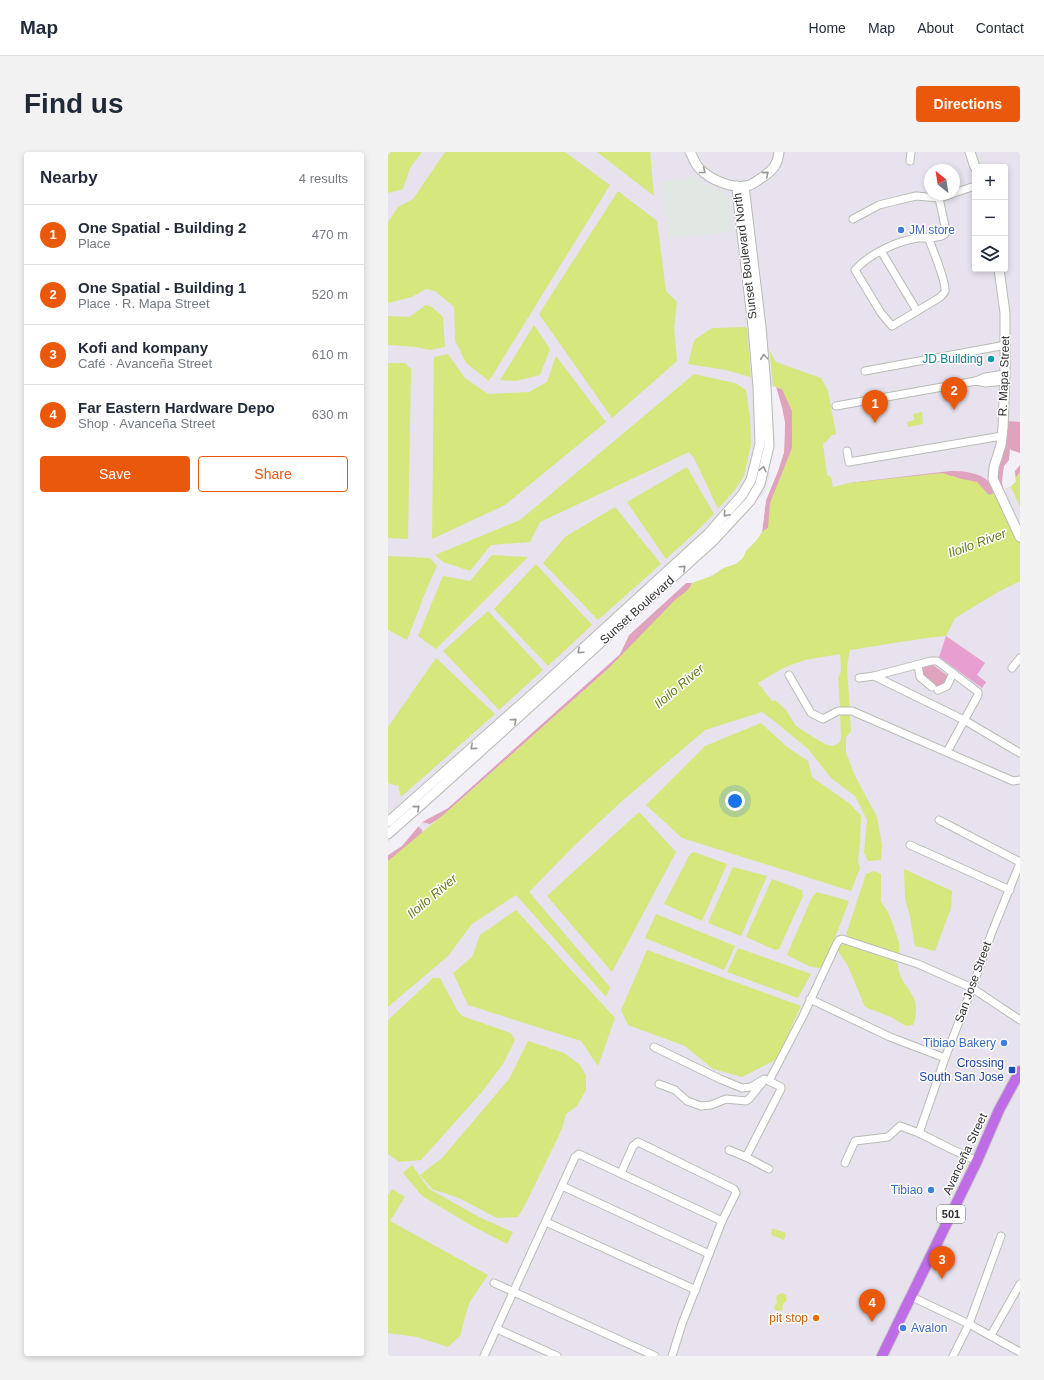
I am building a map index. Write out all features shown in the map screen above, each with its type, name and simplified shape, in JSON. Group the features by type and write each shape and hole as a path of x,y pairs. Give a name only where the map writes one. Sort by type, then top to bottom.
{"main road":[{"name":"Sunset Boulevard North","path":"690,152 698,167 705,174 724,183 745,185 738,199 757,327"},
{"path":"745,185 767,174 778,161 780,152"},
{"path":"970,152 974,164"},
{"name":"R. Mapa Street","path":"999,272 1005,313 1005,378 1002,436 994,467 993,479 1020,537"},
{"name":"Sunset Boulevard","path":"388,822 536,696 713,541 750,501 760,484 769,446 757,327"},
{"name":"Sunset Boulevard","path":"388,834 536,696"},
{"name":"Avanceña Street","path":"882,1356 977,1160 999,1110 1020,1071"}],"street":[{"path":"910,161 911,152"},
{"path":"960,191 972,187"},
{"path":"853,219 879,205 916,196 924,197"},
{"path":"928,237 943,278 945,290 943,295 892,326 881,313 856,272 856,269 880,251 911,239 928,237 943,236 946,231 939,200"},
{"path":"880,251 917,311"},
{"path":"865,371 1006,345"},
{"path":"836,406 976,381 985,377 1005,378"},
{"path":"847,451 849,462 1002,436"},
{"path":"1012,668 1020,658"},
{"path":"859,678 874,676 931,661 937,661 978,692 947,752"},
{"path":"918,665 920,677 935,688 947,686 953,673"},
{"path":"789,675 811,712 823,719 838,711 852,711 1013,781 1020,780"},
{"path":"874,676 964,720 1020,753"},
{"path":"939,820 1020,862"},
{"path":"910,845 1010,890"},
{"name":"San Jose Street","path":"919,1133 944,1058 1020,862"},
{"path":"659,1084 675,1090 687,1101 701,1106 711,1105 726,1099 746,1101 749,1099 766,1080 810,999 837,943 842,939 918,964 972,988 1020,1020"},
{"path":"810,999 890,1037 944,1058"},
{"path":"654,1047 742,1088 752,1087 766,1080"},
{"path":"746,1157 782,1089 781,1087 766,1080"},
{"path":"845,1163 857,1141 888,1137 900,1126 919,1133 977,1160"},
{"path":"621,1173 633,1146 638,1142 734,1189 736,1193 722,1221 709,1254 682,1324 672,1356"},
{"path":"729,1150 769,1169"},
{"path":"484,1356 575,1157 580,1154 722,1221"},
{"path":"562,1186 709,1254"},
{"path":"546,1222 696,1290"},
{"path":"953,1356 969,1324 1001,1236"},
{"path":"494,1282 655,1356"},
{"path":"990,1335 1020,1284"},
{"path":"910,1296 990,1335 1015,1353"},
{"path":"497,1329 557,1356"}],"shaded area":[{"path":"695,176 707,185 723,191 730,199 734,232 669,238 661,182"},
{"path":"771,387 776,387 782,407 785,423 784,452 766,500 762,532 756,541 746,551 743,558 736,564 724,568 704,579 692,583 686,583 629,635 620,654 448,808 422,822 402,846 388,855 388,842 716,546 763,495 770,475 769,470 775,444"},
{"path":"776,387 782,389 795,407 794,447 768,528 762,532 766,500 784,452 785,423"},
{"path":"1007,421 1020,422 1020,492 1011,487 1003,490 997,476 997,468"},
{"path":"1010,448 1011,450 1020,453 1020,465 1015,471 1016,482 1011,487 1004,490 1002,483 1003,472 1004,466 1009,460"},
{"path":"950,471 970,473 984,478 988,481 992,488 997,502 849,483"},
{"path":"686,583 692,583 690,588 667,617 440,818 430,824 422,822 448,808 620,654 629,635"},
{"path":"946,636 985,663 977,675 986,682 982,688 939,657"},
{"path":"933,665 948,676 947,683 938,688 924,679 921,668"},
{"path":"418,826 422,830 422,836 388,871 388,855 397,849"}],"water":[{"path":"388,152 422,152 410,168 403,189 388,193"},
{"path":"445,152 565,152 610,185 489,381 466,363 455,340 454,307 435,291 426,289 412,297 388,303 388,222 398,207 413,199"},
{"path":"597,152 650,152 654,196"},
{"path":"618,191 657,221 666,291 677,302 674,328 677,361 612,418 539,314"},
{"path":"426,305 432,307 443,317 445,347 430,350 416,347 388,345 388,316 409,317"},
{"path":"534,325 550,349 540,375 516,381 500,380"},
{"name":"Iloilo River","path":"745,327 762,338 776,362 821,378 828,391 836,434 830,436 830,438 823,444 827,475 831,477 833,487 849,483 942,473 977,482 989,495 1010,487 1016,482 1016,477 1020,472 1020,581 998,592 955,618 946,636 850,650 847,666 851,731 846,737 846,752 854,774 877,817 882,845 881,860 868,861 864,853 867,820 855,796 831,778 808,749 762,712 705,730 621,802 575,845 529,892 610,987 606,997 516,895 472,924 448,956 388,1007 388,861 449,810 608,669 675,600 691,586 692,583 712,576 724,568 736,564 743,558 746,551 756,541 762,532 768,528 770,503 792,448 792,411 782,389 726,370 688,364 694,340 712,328","holes":["840,654 841,671 838,678 841,739 839,743 833,746 827,745 796,726 786,710 775,700 772,701 758,683 783,668 805,660"]},
{"path":"448,354 465,378 488,394 529,392 547,382 556,356 606,422 505,505 432,539 434,357"},
{"path":"388,363 405,363 411,369 408,539 388,538"},
{"path":"694,374 735,383 746,390 750,418 751,444 744,476 734,491 718,509 694,458 689,452 540,522 530,542 491,545 470,571 443,562 435,555 520,520"},
{"path":"922,412 923,424 908,427 907,422 914,420 913,414"},
{"path":"687,467 714,514 666,559 627,502"},
{"path":"615,507 661,564 598,620 543,563 565,537"},
{"path":"492,555 528,557 436,649 418,636 443,576 470,581"},
{"path":"388,556 430,558 437,566 407,640 388,630"},
{"path":"536,564 592,625 548,666 494,609"},
{"path":"488,611 543,670 499,710 443,651"},
{"path":"436,658 495,714 401,797 398,786 388,783 388,727"},
{"path":"761,723 787,747 808,761 812,777 850,804 861,816 858,861 860,868 851,891 682,838 646,805 705,746"},
{"path":"639,812 676,852 612,972 547,896"},
{"path":"694,852 727,864 702,921 664,904 690,854"},
{"path":"733,867 767,876 741,936 708,923"},
{"path":"904,869 952,891 951,908 935,951 915,946 905,898"},
{"path":"874,871 881,874 881,902 888,912 895,930 899,943 899,955 849,939 846,935 866,874"},
{"path":"772,879 802,890 803,896 779,949 775,950 746,937"},
{"path":"817,892 849,901 823,969 809,966 787,955 812,897"},
{"path":"516,910 615,1018 598,1066 581,1041 468,1005 453,973 472,957 480,935"},
{"path":"656,914 735,946 724,970 645,938"},
{"path":"843,944 894,961 898,964 902,979 914,997 916,1005 916,1014 913,1025 906,1026 891,1017 865,1007 848,966 837,949"},
{"path":"738,948 811,974 798,998 727,972"},
{"path":"647,950 801,1006 777,1059 742,1077 713,1069 685,1046 628,1025 621,1010"},
{"path":"433,978 440,978 457,1010 462,1016 511,1033 515,1040 503,1064 481,1093 421,1160 399,1162 388,1154 388,1020"},
{"path":"528,1041 564,1053 579,1064 586,1075 586,1090 577,1106 566,1114 562,1129 518,1217 497,1218 459,1198 432,1189 420,1175 442,1158 509,1079"},
{"path":"412,1165 429,1189 481,1218 513,1232 507,1244 474,1227 422,1196 403,1173"},
{"path":"392,1189 405,1197 390,1221 488,1275 469,1303 460,1336 448,1347 417,1337 388,1333 388,1195"},
{"path":"772,1228 786,1233 784,1240 771,1235"},
{"path":"782,1293 786,1295 787,1300 783,1304 782,1310 777,1311 774,1308 777,1302 776,1298 777,1295"}],"pier":[{"path":"747,327 763,336 769,346 773,386 769,387 751,379"},
{"path":"1011,487 1020,507 1020,525 1003,490"}],"place":[{"name":"JM store","path":"901,230"},
{"name":"JD Building","path":"991,359"},
{"name":"One Spatial - Building 1","path":"954,410"},
{"name":"One Spatial - Building 2","path":"875,423"},
{"name":"Tibiao Bakery","path":"1004,1043"},
{"name":"Crossing South San Jose","path":"1012,1070"},
{"name":"Tibiao","path":"931,1190"},
{"name":"Kofi and kompany","path":"942,1279"},
{"name":"pit stop","path":"816,1318"},
{"name":"Far Eastern Hardware Depo","path":"872,1322"},
{"name":"Avalon","path":"903,1328"}]}
